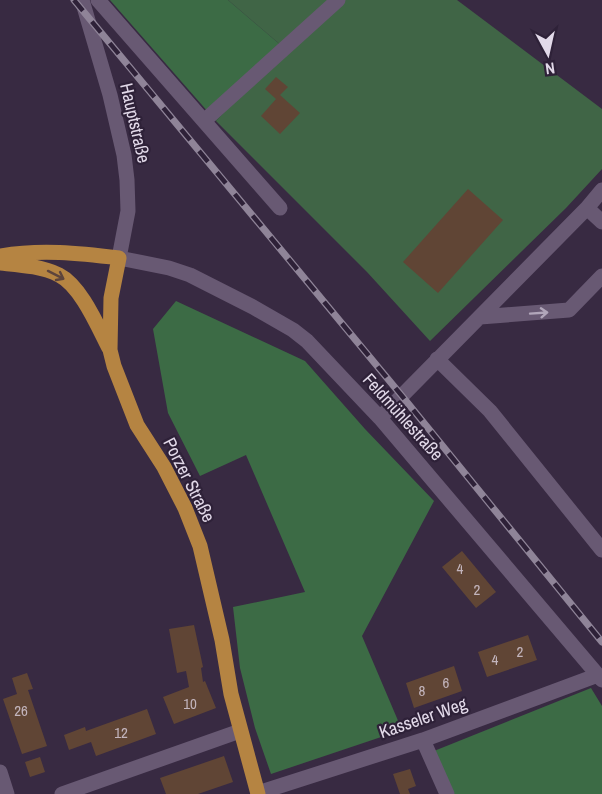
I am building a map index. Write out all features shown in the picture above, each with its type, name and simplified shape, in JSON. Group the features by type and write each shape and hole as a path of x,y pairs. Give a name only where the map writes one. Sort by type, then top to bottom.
{"main road":[{"path":"0,256 41,251 77,252 119,258"},
{"name":"Porzer Straße","path":"119,258 111,298 110,350 114,366 137,424 164,467 185,508 200,546 216,609 231,694 258,794"},
{"path":"0,263 38,267 62,276 88,306 110,350"}],"street":[{"name":"Hauptstraße","path":"82,0 110,95 126,172 128,211 119,258"},
{"path":"98,0 280,208"},
{"path":"204,121 338,0"},
{"path":"380,418 587,208 602,190"},
{"path":"587,208 602,222"},
{"name":"Feldmühlestraße","path":"119,258 178,270 213,286 293,330 307,341 380,418 600,678"},
{"path":"480,317 569,310 602,276"},
{"path":"437,359 490,411 602,549"},
{"name":"Kasseler Weg","path":"258,794 423,740 600,678"},
{"path":"62,794 240,731"},
{"path":"423,740 447,794"},
{"path":"0,772 7,794"}],"green space":[{"path":"110,0 228,0 283,47 216,121"},
{"path":"228,0 457,0 602,109 602,169 566,208 430,341 367,272 216,121 283,47"},
{"path":"176,301 305,361 365,429 434,501 362,636 402,730 271,774 255,728 240,668 233,607 305,592 246,455 200,476 168,413 153,329"},
{"path":"591,688 602,706 602,794 453,794 434,751"}],"building":[{"path":"276,77 288,87 280,95 300,113 280,134 261,116 276,99 265,89"},
{"path":"468,189 503,220 438,293 403,262"},
{"path":"462,551 496,592 476,608 442,567"},
{"path":"194,625 203,667 201,668 203,682 205,681 216,708 174,724 163,697 189,687 186,671 177,673 169,629"},
{"path":"528,635 537,660 487,677 478,652"},
{"path":"454,666 462,691 414,708 406,683"},
{"path":"27,673 33,689 28,690 47,746 22,754 3,699 17,694 12,678"},
{"path":"147,709 156,734 96,756 91,742 69,750 64,735 85,727 86,731"},
{"path":"224,756 233,782 198,794 166,794 160,778"},
{"path":"40,757 45,772 30,777 25,762"},
{"path":"410,769 416,786 408,789 410,794 400,794 393,774"}],"railway":[{"path":"74,0 602,642"}]}
